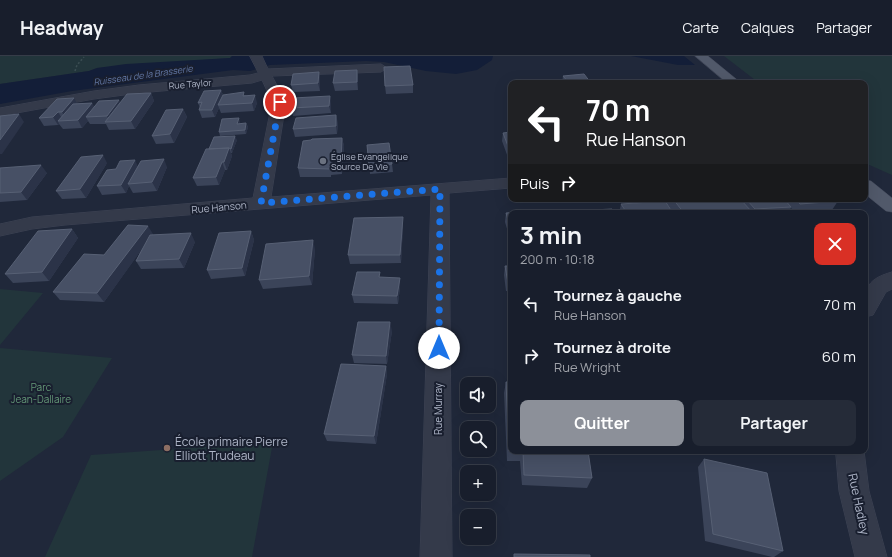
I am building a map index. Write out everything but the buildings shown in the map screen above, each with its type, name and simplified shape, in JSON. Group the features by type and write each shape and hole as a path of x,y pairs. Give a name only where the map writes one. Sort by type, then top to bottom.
{"main road":[{"path":"701,56 731,80"},
{"path":"868,187 892,207"}],"street":[{"path":"256,56 280,102 261,203"},
{"name":"Rue Taylor","path":"0,112 94,94 252,79 264,72 381,68"},
{"name":"Rue Hanson","path":"0,230 32,223 65,219 508,183"},
{"name":"Rue Murray","path":"436,557 440,189"},
{"path":"868,304 879,287 892,279"},
{"name":"Rue Hadley","path":"850,454 854,491 871,557"}],"path":[{"path":"75,72 77,65 84,57"}],"green space":[{"path":"0,56 232,56 230,58 97,68 89,71 0,84"},
{"path":"724,56 892,56 892,175 868,164 868,80 755,80"},
{"path":"0,289 43,293 0,345"},
{"name":"Parc Jean-Dallaire","path":"0,348 112,358 63,437 0,481"},
{"path":"273,442 252,557 45,557 91,455"}],"water":[{"name":"Ruisseau de la Brasserie","path":"232,56 493,56 492,60 477,70 456,74 426,71 384,62 366,61 270,65 250,71 233,70 72,91 0,104 0,84 126,64 230,58"},
{"path":"631,56 684,56 695,65 678,65"}],"place":[{"name":"Église Evangelique Source De Vie","path":"323,161"},
{"name":"École primaire Pierre Elliott Trudeau","path":"167,448"}],"route":[{"path":"280,102 261,203 440,189 439,348"}]}
